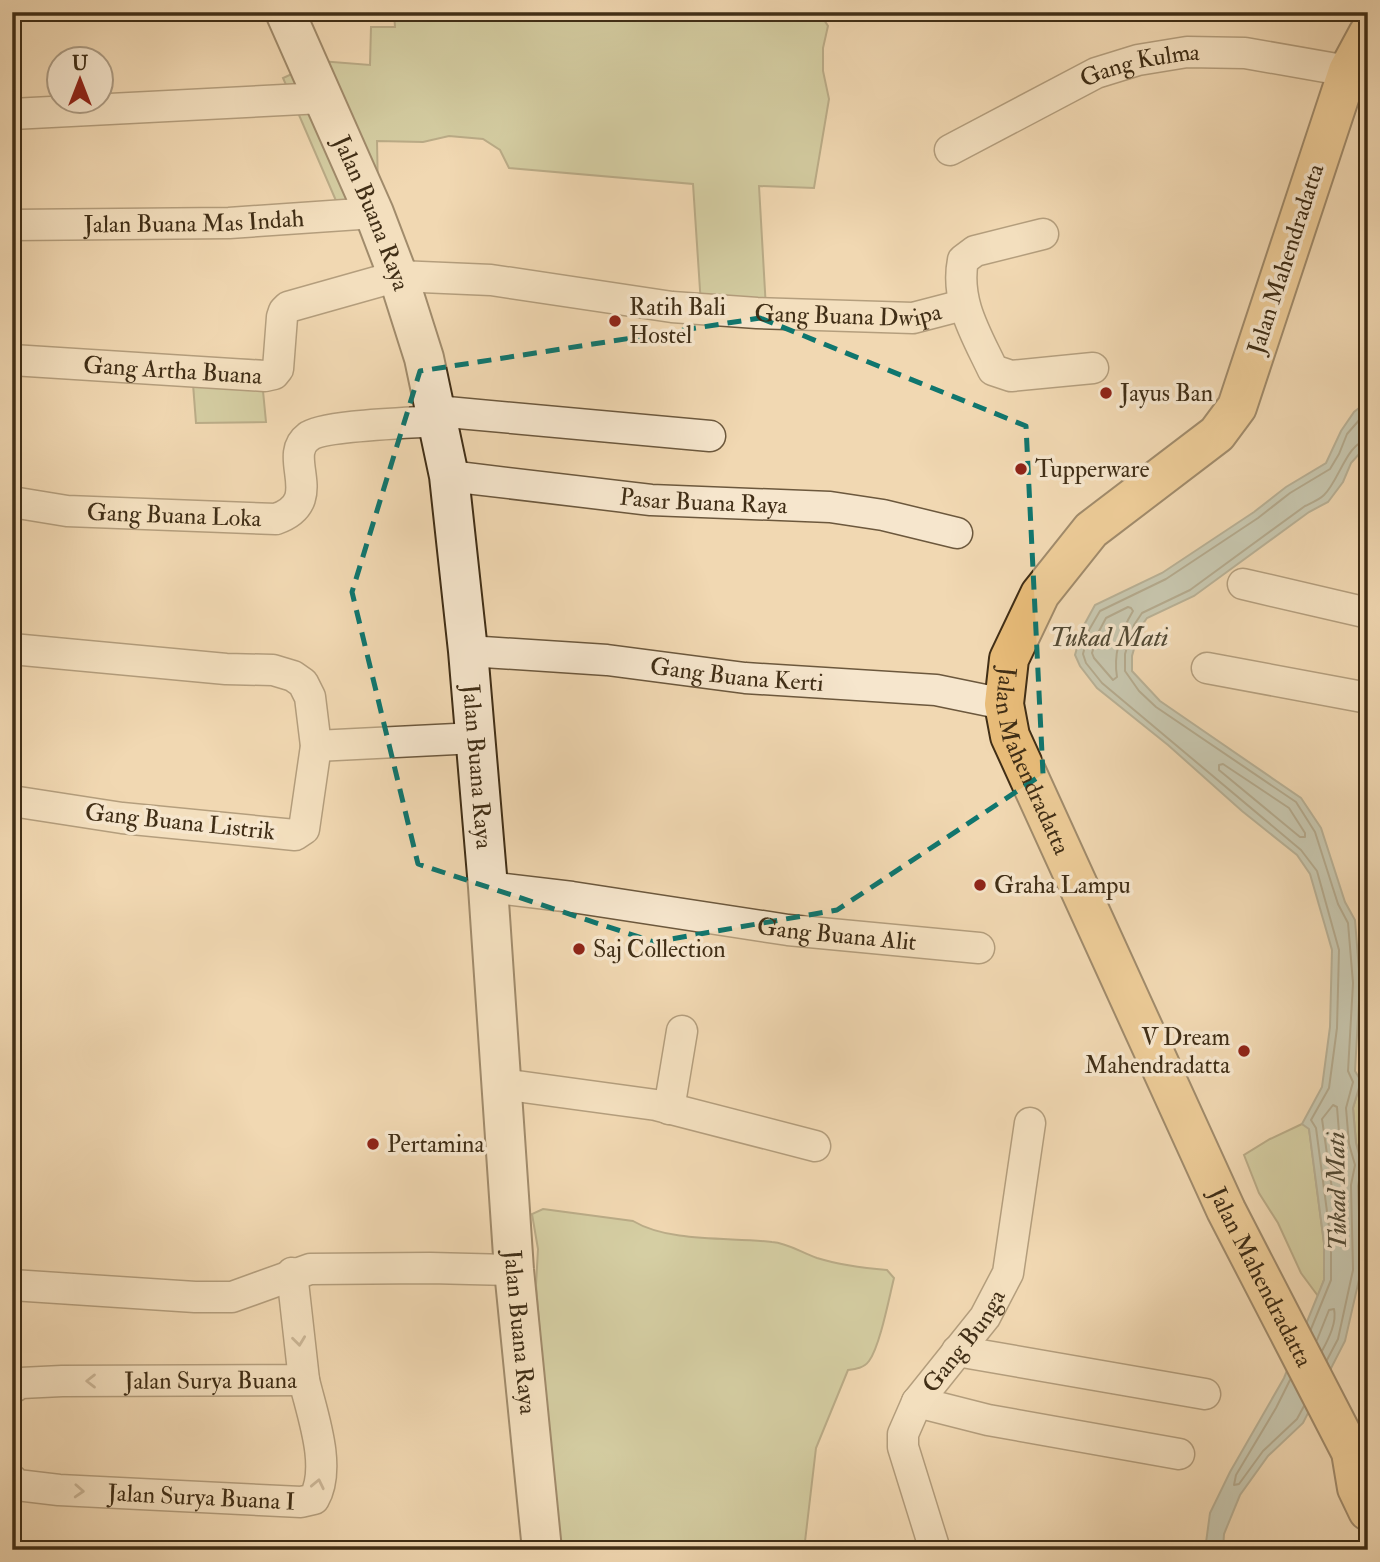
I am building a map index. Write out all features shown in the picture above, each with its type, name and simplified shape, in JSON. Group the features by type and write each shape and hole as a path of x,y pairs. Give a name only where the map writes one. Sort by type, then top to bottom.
{"highway":[{"name":"Jalan Mahendradatta","path":"1368,34 1348,71 1237,407 1217,434 1091,530 1040,594 1009,659 1003,704 1010,736 1021,761 1226,1210 1353,1449 1357,1488 1368,1511"}],"street":[{"name":"Jalan Buana Raya","path":"285,12 374,213 398,276 424,358 449,476 468,651 488,887 514,1270 542,1550"},
{"name":"Gang Kulma","path":"950,150 1096,73 1138,60 1187,52 1245,53 1348,71"},
{"path":"12,114 322,98"},
{"name":"Jalan Buana Mas Indah","path":"12,225 229,223 374,213"},
{"path":"1044,234 975,251 963,260 963,305 993,370 1002,375 1093,368"},
{"name":"Gang Buana Dwipa","path":"398,276 491,280 672,307 757,313 913,318 963,305"},
{"name":"Gang Artha Buana","path":"12,360 265,376 274,374 278,369 282,317 288,307 398,276"},
{"path":"437,416 710,436"},
{"name":"Gang Buana Loka","path":"12,502 67,511 276,519 295,509 300,502 301,446 308,437 319,432 437,416"},
{"name":"Pasar Buana Raya","path":"449,476 651,500 830,507 883,515 957,533"},
{"path":"1243,584 1368,613"},
{"name":"Gang Buana Listrik","path":"12,649 226,669 273,670 293,676 303,683 310,697 316,746 304,829 295,835 122,818 12,801"},
{"name":"Gang Buana Kerti","path":"468,651 607,660 745,678 936,691 1003,704"},
{"path":"1207,668 1368,698"},
{"path":"316,746 475,738"},
{"name":"Gang Buana Alit","path":"488,887 584,898 788,930 979,948"},
{"path":"669,1110 682,1031"},
{"path":"502,1084 656,1105 815,1146"},
{"name":"Gang Bunga","path":"935,1550 903,1447 903,1434 917,1402 985,1317 1008,1273 1030,1123"},
{"path":"12,1285 232,1297 292,1273 310,1269 514,1270"},
{"name":"Jalan Surya Buana","path":"12,1388 21,1383 62,1381 304,1380 292,1273"},
{"path":"957,1351 1205,1394"},
{"name":"Jalan Surya Buana I","path":"12,1480 17,1485 59,1490 290,1502 314,1499 321,1484 321,1466 319,1444 304,1380"},
{"path":"917,1402 988,1420 1179,1454"}],"highlighted area":[{"path":"760,318 1026,426 1043,774 837,910 654,942 418,864 352,592 420,371"}],"green space":[{"path":"394,12 819,12 828,26 823,48 823,71 829,99 814,188 759,186 766,309 701,305 693,184 509,168 500,150 483,139 449,136 423,142 377,141 378,192 337,203 283,78 320,61 370,65 371,27 395,27"},
{"path":"191,358 260,360 266,422 196,423"},
{"path":"1361,1081 1368,1081 1368,1165 1362,1165 1356,1143 1353,1108"},
{"path":"1302,1124 1309,1128 1324,1243 1324,1280 1318,1296 1301,1273 1278,1223 1259,1193 1244,1155"},
{"path":"543,1209 633,1221 664,1233 682,1236 778,1243 826,1260 887,1270 894,1278 873,1354 865,1365 848,1370 816,1448 804,1550 557,1550 536,1285 538,1249 532,1214"}],"water":[{"name":"Tukad Mati","path":"1368,401 1368,444 1351,463 1343,482 1328,502 1309,512 1194,596 1147,618 1140,628 1132,656 1132,671 1160,701 1301,798 1321,828 1345,902 1355,920 1360,983 1355,1071 1361,1081 1353,1108 1356,1143 1362,1165 1358,1186 1361,1271 1345,1341 1303,1423 1268,1456 1240,1495 1224,1534 1223,1550 1205,1550 1210,1513 1230,1472 1284,1378 1324,1280 1324,1243 1309,1129 1302,1124 1322,1087 1330,1027 1332,950 1310,874 1297,855 1097,688 1075,655 1083,627 1095,605 1162,573 1254,512 1286,487 1326,463 1341,431 1354,412"}],"place":[{"name":"Ratih Bali Hostel","path":"615,321"},
{"name":"Jayus Ban","path":"1106,393"},
{"name":"Tupperware","path":"1021,469"},
{"name":"Graha Lampu","path":"980,885"},
{"name":"Saj Collection","path":"579,949"},
{"name":"V Dream Mahendradatta","path":"1244,1051"},
{"name":"Pertamina","path":"373,1144"}]}
